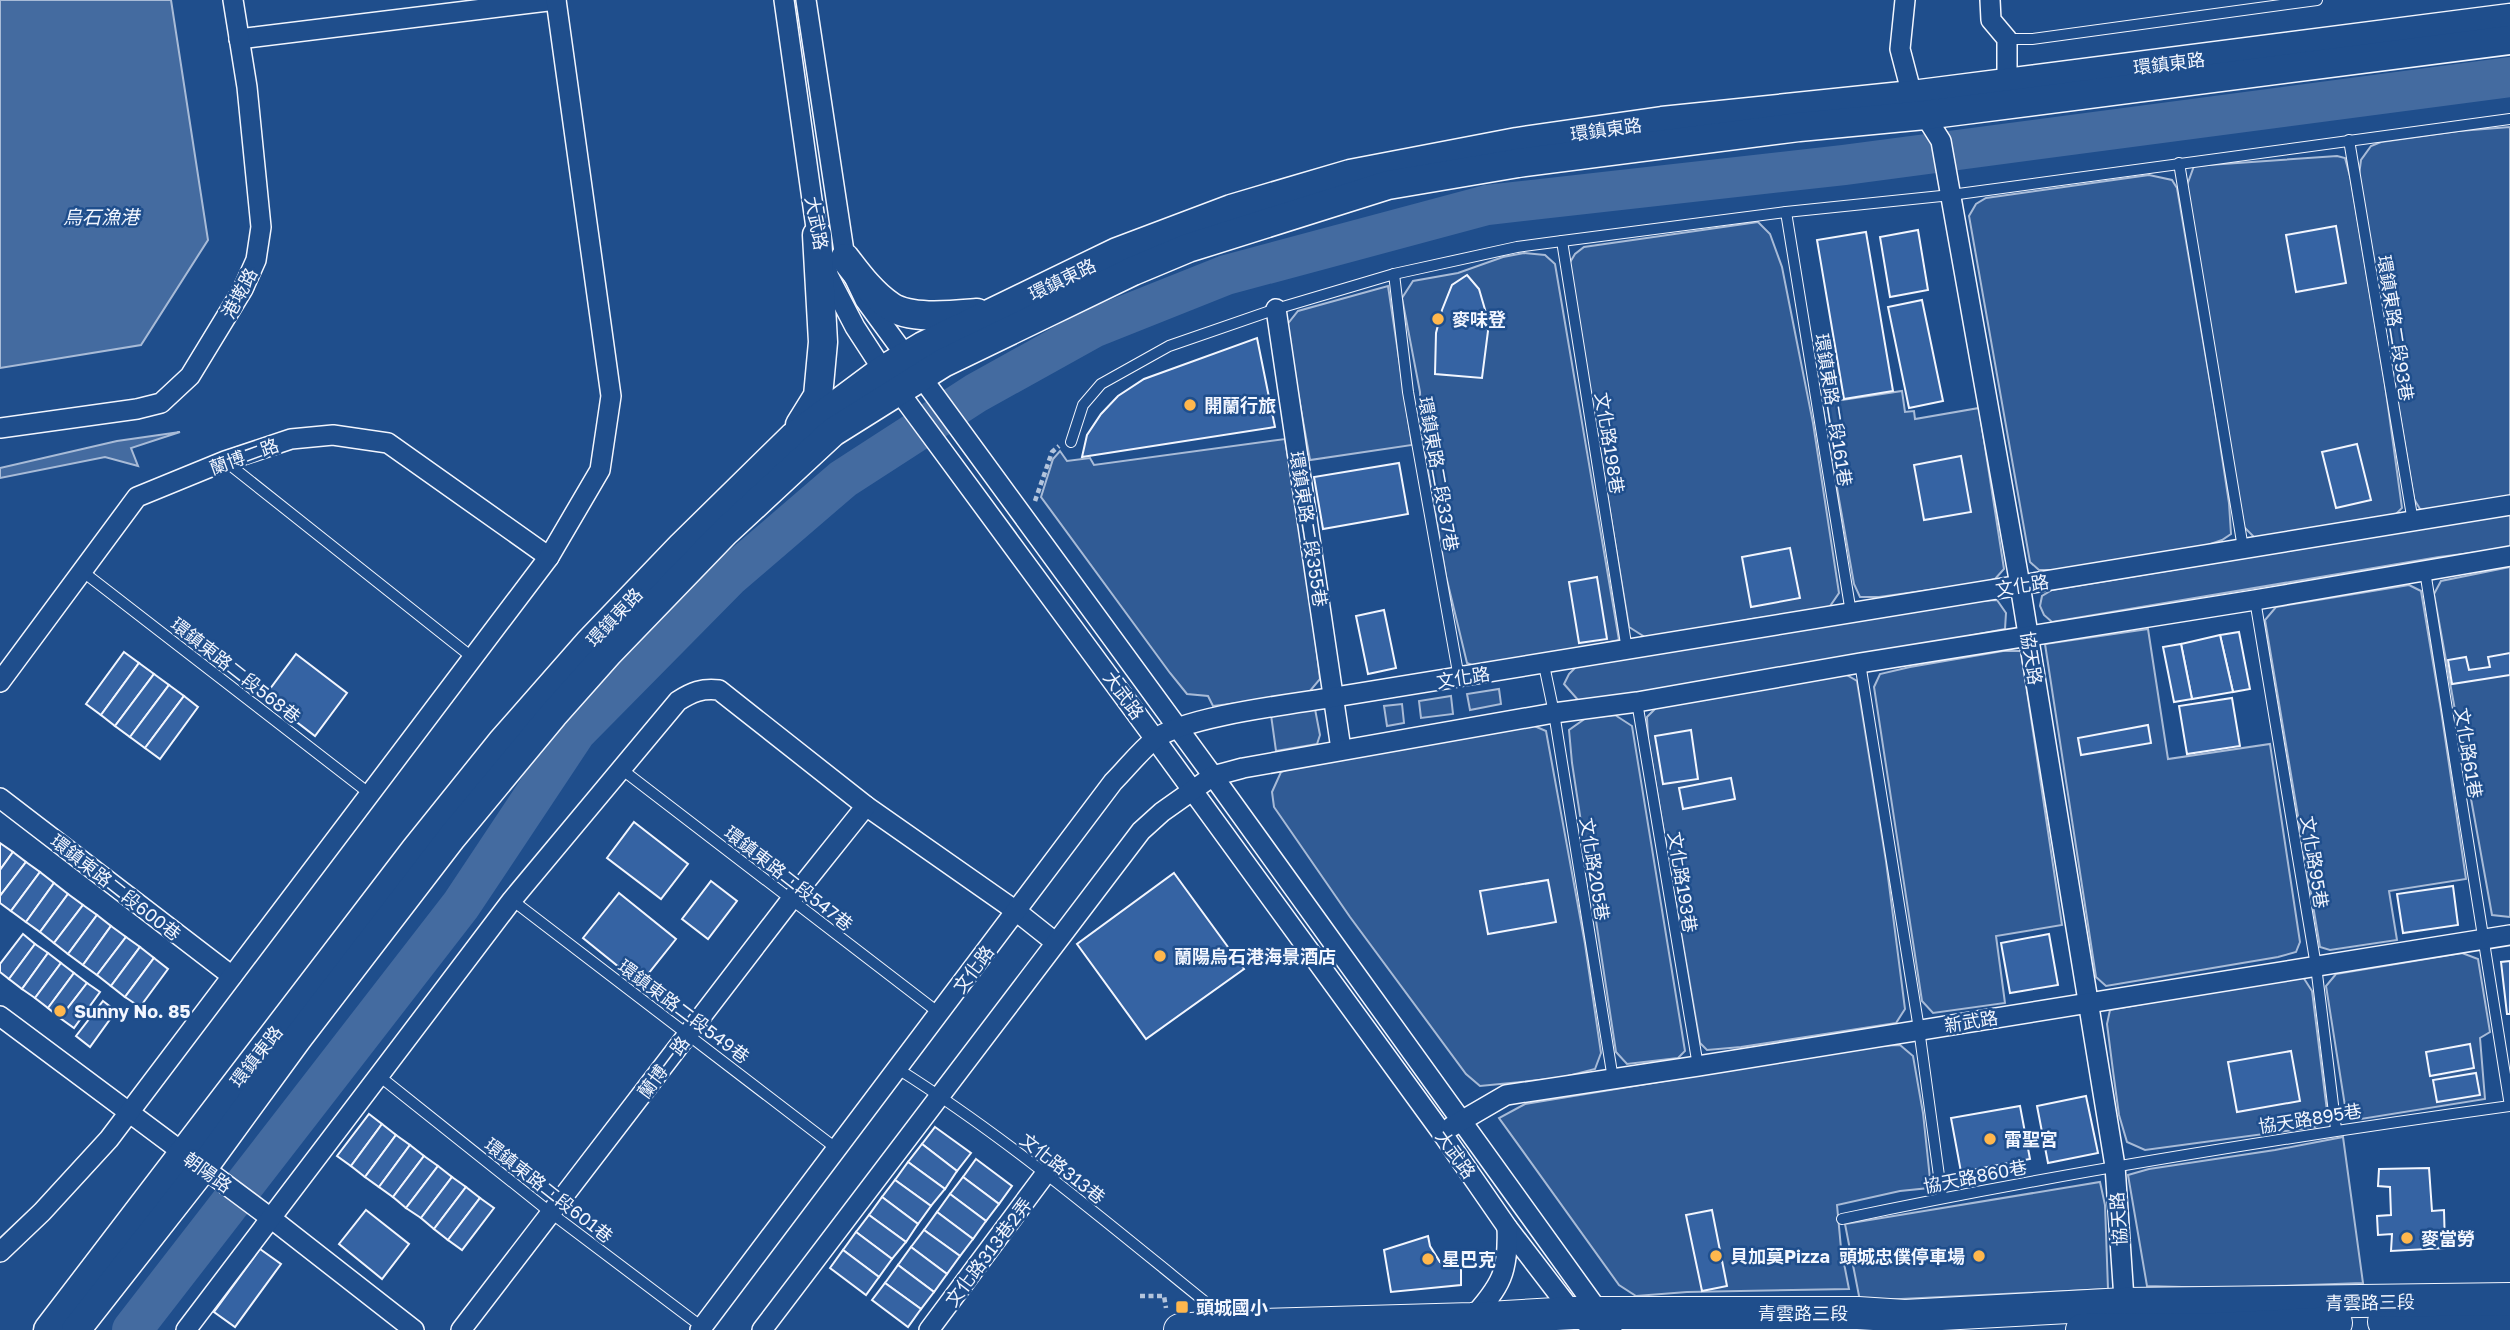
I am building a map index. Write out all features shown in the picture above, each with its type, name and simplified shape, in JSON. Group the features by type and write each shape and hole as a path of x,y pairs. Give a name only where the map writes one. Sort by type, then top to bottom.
{"main road":[{"name":"青雲路三段","path":"2215,1321 2510,1299"},
{"name":"青雲路三段","path":"1180,1330 1228,1326 1471,1319 1596,1322 1905,1316 2126,1316 2215,1321 2510,1324"},
{"name":"青雲路三段","path":"2082,1330 2126,1316"}],"street":[{"name":"港墘路","path":"0,428 137,409 161,403 190,376 243,289 256,260 261,227 257,175 233,0"},
{"path":"0,1252 109,1139 129,1113 549,557 600,470 611,396 556,0 240,39"},
{"name":"大武路","path":"784,0 817,235 829,277 855,327 965,439 1213,776 1460,1119 1596,1322"},
{"name":"大武路","path":"806,0 845,258 945,452 1442,1133 1507,1227 1596,1322"},
{"name":"協天路","path":"1905,0 1900,49 1918,105 1941,141 2029,635 2115,1166 2126,1316"},
{"path":"1990,0 1991,20 2007,39 2007,84"},
{"name":"環鎮東路","path":"76,1330 193,1161 241,1076 502,742 589,643 793,437 1133,271 1188,248 1388,185 1518,163 1799,127 1918,105 2007,84 2510,18"},
{"name":"環鎮東路","path":"48,1330 297,1039 452,837 581,684 724,533 823,441 908,382 994,312 1117,252 1231,209 1350,174 1517,142 1662,121 1918,105 2510,40"},
{"path":"793,437 818,396 823,342 817,235"},
{"path":"845,258 865,284 892,308 932,317 994,312"},
{"name":"環鎮東路二段355巷","path":"1276,309 1341,749"},
{"name":"蘭博二路","path":"0,682 137,497 225,461 291,439 333,435 388,443 549,557"},
{"name":"文化路","path":"701,1329 1113,782 1156,739 1177,728 1228,715 1335,697 1544,665 2510,505"},
{"path":"762,1330 1140,831 1213,776 1341,749 2510,556"},
{"path":"186,1330 512,900 620,767 678,701 692,692 707,688 719,690 866,806 1016,911 1055,942"},
{"name":"環鎮東路二段600巷","path":"0,798 232,976"},
{"name":"蘭博一路","path":"461,1330 866,806"},
{"name":"新武路","path":"1442,1133 1460,1119 1506,1095 2510,935"},
{"name":"朝陽路","path":"0,1016 272,1219 414,1330"},
{"name":"文化路313巷2弄","path":"929,1330 1046,1173"},
{"path":"1471,1319 1492,1296 1503,1274 1508,1255 1507,1227"}],"lane":[{"path":"2007,39 2032,39 2317,0"},
{"path":"1071,442 1083,405 1101,383 1169,346 1276,309 1394,274 1517,247 1786,212 1950,187 2179,163 2510,119"},
{"name":"環鎮東路二段93巷","path":"2349,140 2413,522"},
{"path":"2179,163 2243,548"},
{"name":"環鎮東路二段161巷","path":"1786,212 1851,613"},
{"name":"文化路198巷","path":"1562,241 1627,650"},
{"name":"環鎮東路二段337巷","path":"1394,274 1408,392 1459,678"},
{"path":"225,461 473,658"},
{"name":"環鎮東路二段568巷","path":"82,571 370,794"},
{"name":"文化路61巷","path":"2425,571 2510,1106"},
{"name":"文化路95巷","path":"2255,600 2316,966 2336,1129"},
{"path":"1860,663 1919,1030 1942,1198"},
{"name":"文化路205巷","path":"1544,665 1613,1079"},
{"name":"文化路193巷","path":"1637,702 1698,1066"},
{"name":"環鎮東路二段547巷","path":"620,767 790,901 939,1013"},
{"name":"環鎮東路二段549巷","path":"512,900 837,1149"},
{"name":"文化路313巷","path":"898,1069 939,1094 1046,1173 1204,1301"},
{"name":"環鎮東路二段601巷","path":"378,1075 701,1329"},
{"name":"協天路895巷","path":"2115,1166 2336,1129 2510,1106"},
{"name":"協天路860巷","path":"1842,1219 2115,1166"}],"path":[{"path":"1029,525 1044,469 1052,452 1063,443 1071,442"},
{"path":"1140,1296 1164,1296"}],"shaded area":[{"path":"2510,127 2510,499 2430,513 2420,509 2414,499 2359,175 2361,160 2371,146 2381,142"},
{"path":"2337,156 2345,158 2351,180 2384,377 2402,508 2393,517 2255,538 2244,527 2186,188 2194,166"},
{"path":"2149,175 2172,180 2177,188 2215,411 2231,534 2196,549 2058,570 2039,570 2030,562 1969,216 1976,204 1986,198"},
{"path":"1758,222 1770,234 1782,267 1813,423 1839,593 1828,609 1752,619 1648,639 1629,627 1569,264 1575,254 1584,247"},
{"path":"1524,253 1545,255 1555,264 1619,640 1482,669 1467,663 1446,576 1421,427 1420,392 1402,298 1413,281 1458,273 1503,257"},
{"path":"1388,286 1412,445 1310,460 1286,326 1298,311"},
{"path":"1902,391 1905,412 1914,411 1915,419 1979,408 2004,569 1995,579 1980,583 1879,597 1860,597 1854,584 1822,403"},
{"path":"1285,439 1309,586 1320,679 1310,691 1298,696 1213,706 1208,696 1187,694 1041,497 1053,459 1060,451 1067,461 1090,458 1094,465"},
{"path":"2510,514 2510,548 2439,557 2052,622 2044,615 2040,606 2042,596 2052,590"},
{"path":"2510,567 2510,917 2492,915 2434,594 2441,581"},
{"path":"2409,585 2421,591 2466,879 2389,891 2397,940 2330,950 2320,947 2265,620 2276,607"},
{"path":"1997,600 2006,613 2005,629 1592,700 1578,700 1564,684 1576,667"},
{"path":"2148,629 2168,759 2270,744 2300,942 2296,952 2278,957 2106,986 2096,977 2045,644"},
{"path":"2003,651 2021,651 2062,925 1996,936 2005,1003 1933,1013 1922,1001 1874,687 1880,674"},
{"path":"1845,674 1857,681 1886,861 1905,1009 1896,1023 1707,1050 1700,1043 1648,739 1647,717 1659,705 1709,699"},
{"path":"1499,689 1501,704 1470,710 1467,694"},
{"path":"1451,696 1453,714 1421,718 1419,701"},
{"path":"1402,704 1404,723 1387,726 1384,706"},
{"path":"1315,709 1320,735 1317,744 1276,751 1271,715"},
{"path":"1615,715 1632,726 1685,1051 1678,1058 1627,1064 1616,1052 1569,730 1586,718"},
{"path":"1532,725 1546,731 1585,944 1601,1053 1595,1069 1560,1078 1480,1086 1466,1074 1350,917 1274,807 1272,792 1281,772 1296,766"},
{"path":"2462,953 2478,959 2490,1032 2480,1038 2485,1099 2361,1119 2345,1106 2326,986 2336,974"},
{"path":"2303,977 2312,991 2328,1119 2315,1127 2145,1150 2127,1142 2119,1115 2113,1071 2107,1024 2110,1010"},
{"path":"1900,1045 1913,1056 1923,1113 1929,1188 1900,1191 1837,1205 1841,1248 1849,1289 1687,1292 1636,1296 1619,1285 1499,1118 1525,1104 1876,1046"},
{"path":"2343,1137 2363,1283 2217,1288 2147,1286 2128,1175 2149,1169"},
{"name":"頭城忠僕停車場","path":"2100,1182 2105,1205 2108,1289 1860,1301 1845,1224"}],"water":[{"name":"烏石漁港","path":"0,0 171,0 208,240 141,345 0,368"},
{"path":"180,432 131,448 138,466 105,457 0,478 0,468 117,441"}],"building":[{"path":"2336,226 2346,283 2296,292 2286,235"},
{"path":"1918,230 1928,290 1890,297 1880,237"},
{"path":"1866,232 1893,391 1844,399 1817,240"},
{"path":"1467,275 1479,289 1486,313 1488,331 1482,378 1435,374 1436,333 1442,310 1452,285"},
{"path":"1922,300 1943,401 1909,408 1888,307"},
{"name":"開蘭行旅","path":"1257,338 1275,427 1082,457 1087,435 1101,414 1118,396 1144,379"},
{"path":"2357,444 2371,500 2336,508 2322,452"},
{"path":"1961,456 1971,512 1924,520 1914,465"},
{"path":"1399,463 1408,514 1323,529 1314,477"},
{"path":"1790,548 1800,598 1751,607 1742,557"},
{"path":"1597,577 1607,639 1579,643 1569,582"},
{"path":"1384,610 1396,668 1368,674 1356,616"},
{"path":"2239,632 2250,689 2233,692 2220,635"},
{"path":"2220,635 2233,692 2192,699 2181,644"},
{"path":"2181,644 2192,699 2174,702 2163,647"},
{"path":"124,652 139,663 101,715 86,704"},
{"path":"2510,653 2510,675 2452,684 2448,660 2466,657 2469,670 2490,667 2488,657"},
{"path":"296,654 347,693 315,736 264,697"},
{"path":"139,663 154,674 115,726 101,715"},
{"path":"154,674 169,685 130,737 115,726"},
{"path":"169,685 184,696 145,748 130,737"},
{"path":"184,696 198,707 160,759 145,748"},
{"path":"2232,698 2240,746 2187,754 2179,706"},
{"path":"2148,725 2151,743 2081,755 2078,738"},
{"path":"1691,730 1698,779 1663,784 1655,736"},
{"path":"1731,778 1735,799 1683,809 1679,788"},
{"path":"634,822 688,864 661,899 607,858"},
{"path":"0,843 13,852 0,870"},
{"path":"13,852 26,862 0,896 0,870"},
{"path":"26,862 40,872 11,911 0,903 0,896"},
{"path":"40,872 54,883 26,922 11,911"},
{"name":"蘭陽烏石港海景酒店","path":"1174,873 1244,969 1146,1039 1077,944"},
{"path":"1548,880 1556,922 1488,934 1480,891"},
{"path":"711,881 737,901 708,939 682,919"},
{"path":"54,883 68,894 40,932 26,922"},
{"path":"2453,886 2458,925 2403,933 2397,894"},
{"path":"619,893 676,939 640,984 583,938"},
{"path":"68,894 83,905 54,943 40,932"},
{"path":"83,905 97,915 68,954 54,943"},
{"path":"97,915 111,926 83,965 68,954"},
{"path":"111,926 126,937 97,975 83,965"},
{"path":"23,934 35,944 9,979 0,972 0,964"},
{"path":"2049,934 2058,985 2010,993 2001,943"},
{"path":"126,937 140,947 111,986 97,975"},
{"path":"35,944 48,953 22,989 9,979"},
{"path":"140,947 154,958 125,997 111,986"},
{"path":"48,953 61,963 35,998 22,989"},
{"path":"154,958 168,969 140,1007 125,997"},
{"path":"2510,961 2510,1014 2507,1014 2501,962"},
{"path":"61,963 74,973 48,1008 35,998"},
{"path":"74,973 87,983 60,1018 48,1008"},
{"path":"87,983 100,992 74,1028 60,1018"},
{"path":"103,1001 116,1011 90,1047 76,1036"},
{"path":"2470,1044 2474,1068 2430,1076 2426,1052"},
{"path":"2291,1051 2300,1101 2237,1112 2228,1062"},
{"path":"2476,1073 2480,1095 2437,1102 2433,1080"},
{"path":"2086,1096 2098,1153 2048,1163 2037,1106"},
{"name":"雷聖宮","path":"2020,1106 2030,1159 1961,1172 1951,1118"},
{"path":"369,1114 382,1124 351,1166 337,1156"},
{"path":"382,1124 396,1135 365,1177 351,1166"},
{"path":"935,1127 971,1153 957,1171 922,1144"},
{"path":"396,1135 410,1145 379,1187 365,1177"},
{"path":"922,1144 957,1171 945,1189 908,1162"},
{"path":"410,1145 424,1156 393,1197 379,1187"},
{"path":"424,1156 438,1166 406,1208 393,1197"},
{"path":"976,1159 1012,1186 999,1204 963,1177"},
{"path":"908,1162 945,1189 931,1206 895,1180"},
{"path":"438,1166 452,1177 421,1218 406,1208"},
{"path":"2429,1168 2432,1211 2444,1210 2445,1248 2391,1251 2392,1234 2378,1235 2377,1216 2391,1215 2390,1187 2378,1186 2379,1169"},
{"path":"452,1177 466,1187 434,1229 421,1218"},
{"path":"963,1177 999,1204 986,1221 950,1194"},
{"path":"895,1180 931,1206 918,1224 882,1197"},
{"path":"466,1187 480,1198 448,1240 434,1229"},
{"path":"950,1194 986,1221 973,1239 937,1212"},
{"path":"882,1197 918,1224 906,1242 869,1215"},
{"path":"480,1198 494,1208 462,1250 448,1240"},
{"path":"366,1210 409,1244 382,1279 339,1244"},
{"path":"1712,1210 1727,1286 1702,1291 1686,1215"},
{"path":"937,1212 973,1239 960,1256 924,1230"},
{"path":"869,1215 906,1242 892,1259 856,1232"},
{"path":"924,1230 960,1256 947,1274 911,1247"},
{"path":"856,1232 892,1259 879,1277 843,1250"},
{"path":"1428,1236 1430,1246 1440,1262 1461,1267 1461,1285 1391,1292 1384,1250"},
{"path":"911,1247 947,1274 934,1292 898,1265"},
{"path":"260,1249 281,1264 235,1327 214,1312"},
{"path":"843,1250 879,1277 866,1295 830,1268"},
{"path":"898,1265 934,1292 921,1309 885,1283"},
{"path":"885,1283 921,1309 908,1327 872,1300"}],"waterway":[{"path":"132,1330 461,905 576,732 730,576 843,479 976,393 1093,328 1226,275 1487,205 1844,165 2510,77"}],"place":[{"name":"麥味登","path":"1438,319"},
{"name":"開蘭行旅","path":"1190,405"},
{"name":"蘭陽烏石港海景酒店","path":"1160,956"},
{"name":"Sunny No. 85","path":"60,1011"},
{"name":"雷聖宮","path":"1990,1139"},
{"name":"麥當勞","path":"2407,1238"},
{"name":"貝加莫Pizza","path":"1716,1256"},
{"name":"頭城忠僕停車場","path":"1979,1256"},
{"name":"星巴克","path":"1428,1259"},
{"name":"頭城國小","path":"1182,1307"}]}
